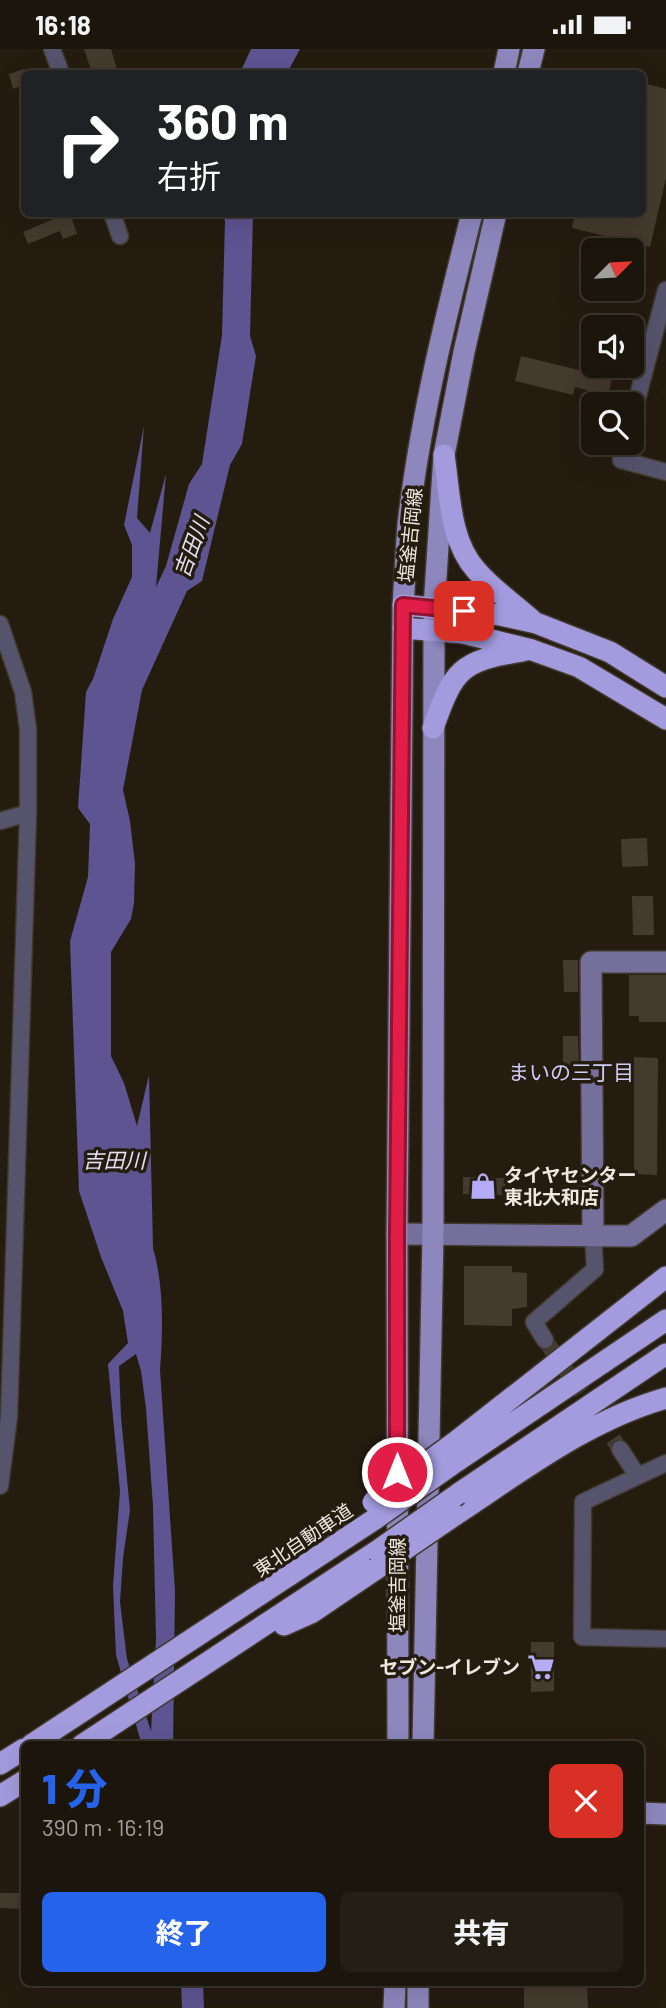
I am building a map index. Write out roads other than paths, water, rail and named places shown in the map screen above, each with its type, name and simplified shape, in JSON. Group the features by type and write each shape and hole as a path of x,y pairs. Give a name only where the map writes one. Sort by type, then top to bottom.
{"highway":[{"path":"444,455 455,527 464,552 474,568 496,590 536,623"},
{"path":"403,605 500,615 536,623 610,652 666,687"},
{"path":"403,628 463,633 532,650 579,667 666,719"},
{"path":"433,729 446,693 467,666 491,656 532,650"},
{"path":"456,1452 666,1277"},
{"name":"東北自動車道","path":"37,1741 234,1613 456,1452 666,1320"},
{"path":"88,1741 237,1645 377,1560 666,1354"},
{"path":"457,1505 608,1418 666,1398"},
{"path":"0,1764 21,1751"},
{"path":"0,1796 21,1783"}],"main road":[{"path":"505,70 509,49"},
{"path":"529,70 534,49"},
{"name":"塩釜吉岡線","path":"398,1741 397,1234 403,605 408,524 432,381 471,217"},
{"name":"塩釜吉岡線","path":"423,1741 433,1234 434,608 444,455 495,217"},
{"path":"644,1813 666,1814"},
{"path":"394,2008 395,1986"},
{"path":"418,1986 418,2008"}],"street":[{"path":"52,49 60,70"},
{"path":"113,217 120,236"},
{"path":"639,392 666,290"},
{"path":"622,455 621,460 666,473"},
{"path":"0,624 23,692 28,729 28,813 9,1417 0,1486"},
{"path":"0,821 28,813"},
{"path":"545,1340 534,1322 595,1269 591,962 666,962"},
{"path":"397,1234 631,1236 666,1210"},
{"path":"620,1449 637,1475"},
{"path":"666,1463 583,1502 582,1637 666,1639"}],"water":[{"path":"251,49 300,49 289,70 241,70"},
{"name":"吉田川","path":"222,217 253,217 250,336 256,356 242,444 230,465 202,581 187,591 142,690 123,790 135,864 134,903 131,919 111,952 111,1056 124,1083 137,1126 149,1075 153,1248 161,1293 160,1370 175,1591 173,1741 141,1741 116,1655 113,1586 120,1491 108,1364 128,1343 123,1311 79,1191 70,941 88,877 90,824 78,808 86,692 132,577 132,545 124,525 144,426 137,518 150,533 166,474 156,587 166,566 189,484 202,464 222,335 225,220","holes":["136,1354 146,1408 153,1506 156,1639 151,1731 127,1659 120,1602 130,1510 119,1366"]},
{"path":"181,1986 203,1986 204,2008 182,2008"}],"tunnel":[{"path":"545,1340 620,1449"}],"place":[{"name":"タイヤセンター 東北大和店","path":"483,1186"},
{"name":"セブン-イレブン","path":"541,1667"}],"district":[{"name":"まいの三丁目","path":"571,1073"}]}
